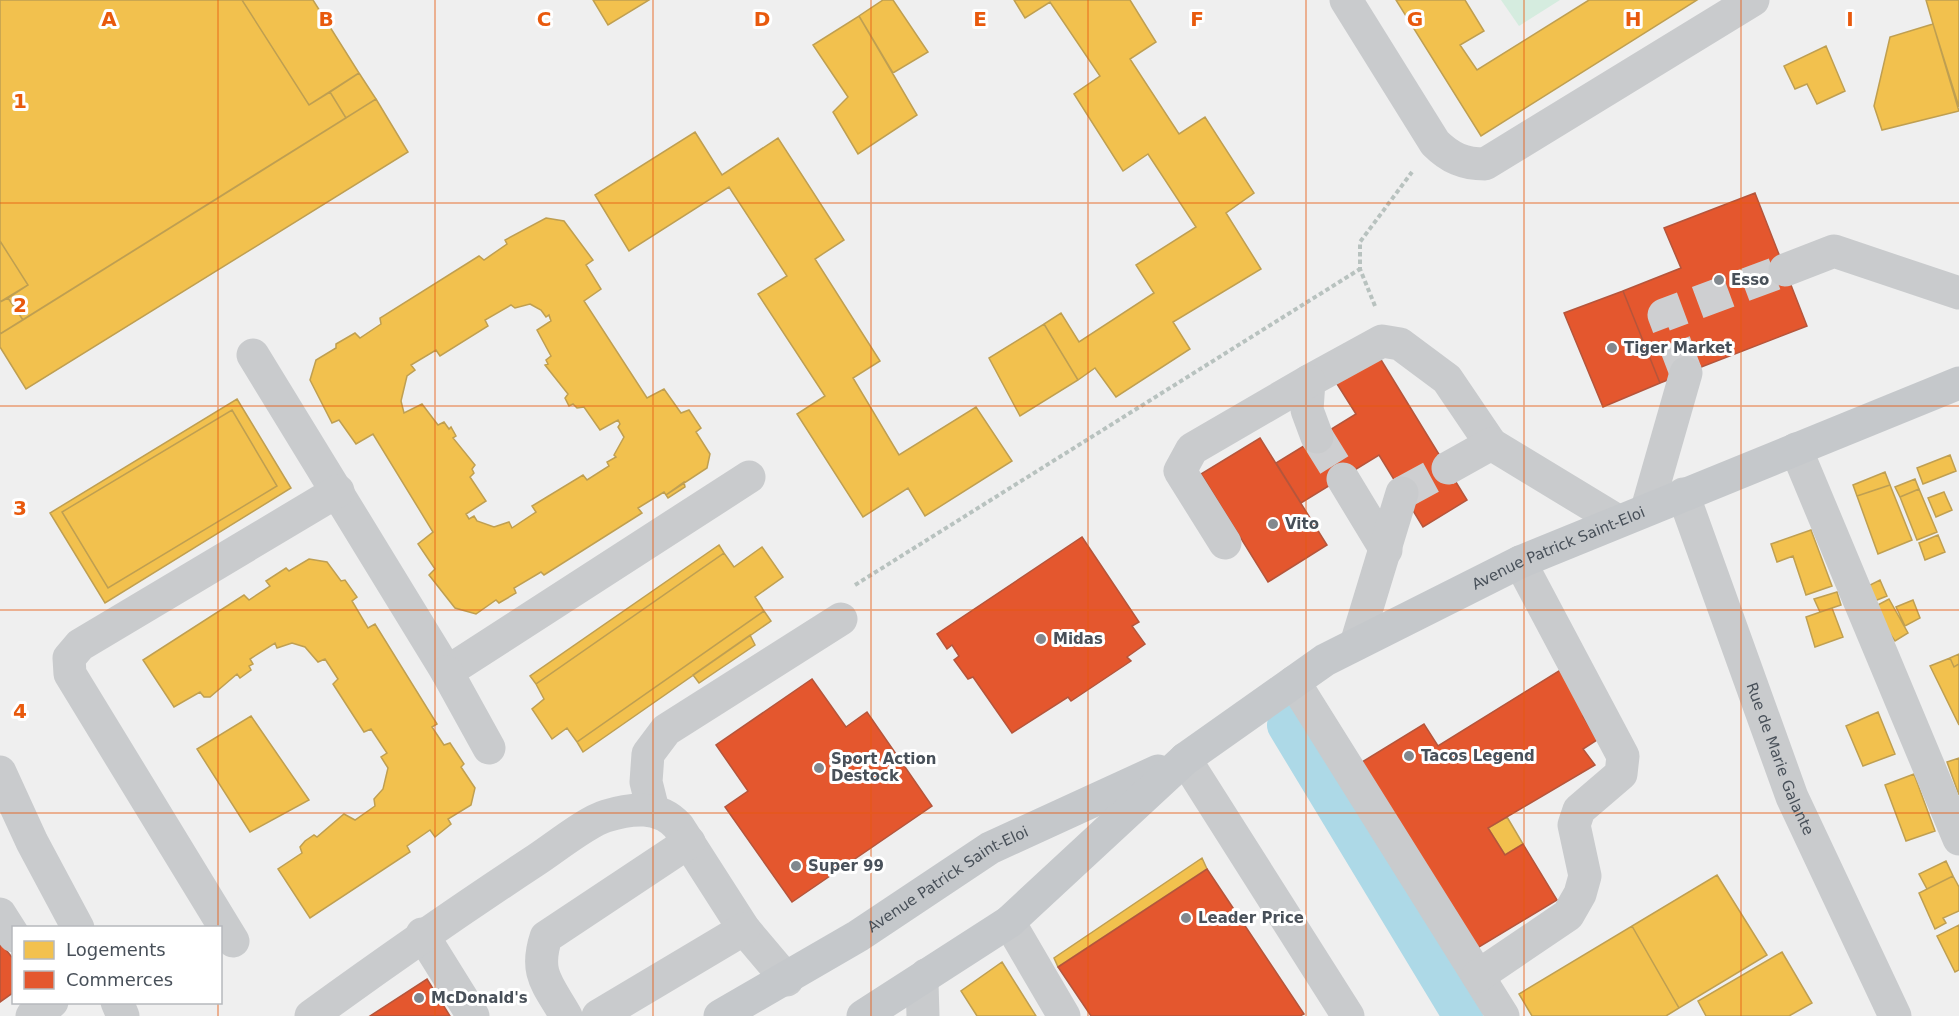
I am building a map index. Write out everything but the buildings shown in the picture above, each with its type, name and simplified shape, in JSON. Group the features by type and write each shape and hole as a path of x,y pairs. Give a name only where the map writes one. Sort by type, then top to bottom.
{"main road":[{"name":"Avenue Patrick Saint-Eloi","path":"863,1016 1009,922 1185,759 1324,660 1520,562 1959,383"},
{"name":"Avenue Patrick Saint-Eloi","path":"720,1016 787,980 858,936 990,848 1185,759"}],"street":[{"path":"1347,0 1435,143 1457,160 1485,164 1753,0"},
{"path":"1785,270 1834,251 1959,293"},
{"path":"1225,543 1180,471 1192,449 1382,341 1400,344 1447,379 1491,444 1632,515 1686,373"},
{"path":"253,355 447,672 489,748"},
{"path":"1309,381 1307,410 1317,438"},
{"path":"1448,468 1491,444"},
{"path":"1796,449 1959,839"},
{"path":"447,672 749,477"},
{"path":"1343,479 1386,550"},
{"path":"233,941 70,674 69,658 80,645 338,491"},
{"path":"1356,644 1402,493"},
{"name":"Rue de Marie Galante","path":"1683,494 1792,797 1895,1016"},
{"path":"1478,976 1568,915 1580,894 1585,876 1574,825 1580,810 1621,774 1623,756 1520,562"},
{"path":"653,810 646,782 648,754 666,730 842,619"},
{"path":"1294,682 1503,1016"},
{"path":"1185,759 1348,1016"},
{"path":"1,777 32,842 77,926"},
{"path":"311,1016 422,934 603,817 621,812 653,810 671,818 744,928 787,980"},
{"path":"566,1016 541,973 540,956 546,936 688,842"},
{"path":"1009,922 1064,1016"},
{"path":"598,1016 744,928"},
{"path":"422,934 472,1016"},
{"path":"923,1016 922,983 926,975"},
{"path":"32,1016 49,1004"}],"path":[{"path":"1400,344 1376,308 1360,269 1360,242 1435,143"},
{"path":"850,588 1360,269"}],"green space":[{"path":"1501,0 1560,0 1519,26"}],"waterway":[{"path":"1287,725 1463,1016"}],"tunnel":[{"path":"1686,373 1664,315 1785,270"},
{"path":"1317,437 1343,479"},
{"path":"1402,493 1448,468"}],"place":[{"name":"Esso","path":"1719,280"},
{"name":"Tiger Market","path":"1612,348"},
{"name":"Vito","path":"1273,524"},
{"name":"Midas","path":"1041,639"},
{"name":"Tacos Legend","path":"1409,756"},
{"name":"Sport Action Destock","path":"819,768"},
{"name":"Super 99","path":"796,866"},
{"name":"Leader Price","path":"1186,918"},
{"name":"McDonald's","path":"419,998"}]}
